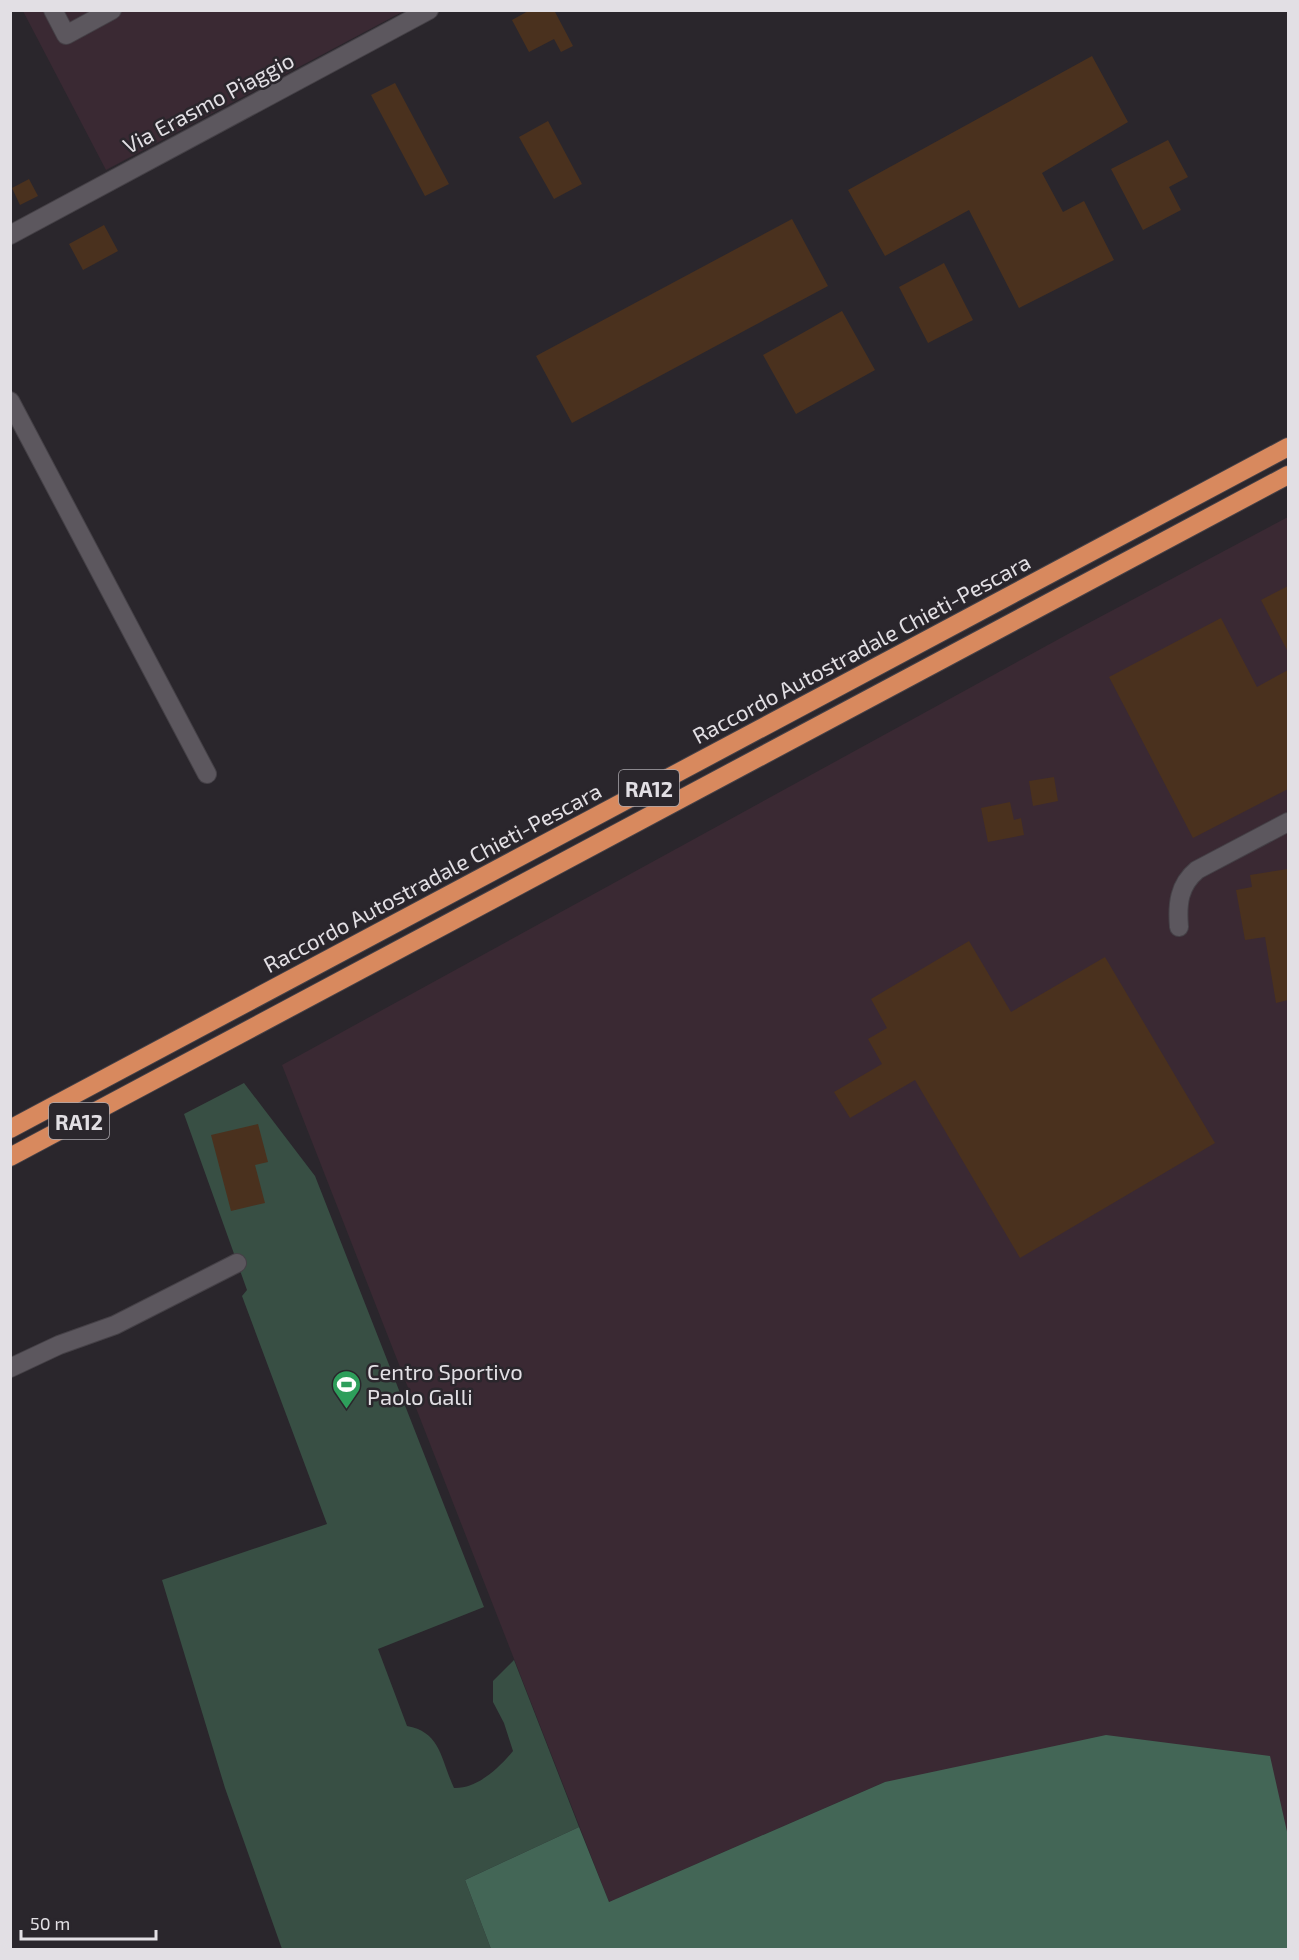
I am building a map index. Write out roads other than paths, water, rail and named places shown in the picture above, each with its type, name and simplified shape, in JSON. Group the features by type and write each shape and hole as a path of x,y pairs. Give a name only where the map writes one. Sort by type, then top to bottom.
{"highway":[{"name":"Raccordo Autostradale Chieti-Pescara","path":"10,1129 1288,447"},
{"name":"RA12","path":"10,1157 1288,475"}],"street":[{"path":"53,10 66,35 112,10"},
{"name":"Via Erasmo Piaggio","path":"10,236 429,10"},
{"path":"10,401 207,774"},
{"path":"1179,927 1178,908 1187,878 1197,870 1288,822"},
{"path":"10,1368 59,1345 115,1325 237,1263"}],"place":[{"name":"Centro Sportivo Paolo Galli","path":"346,1410"}]}
